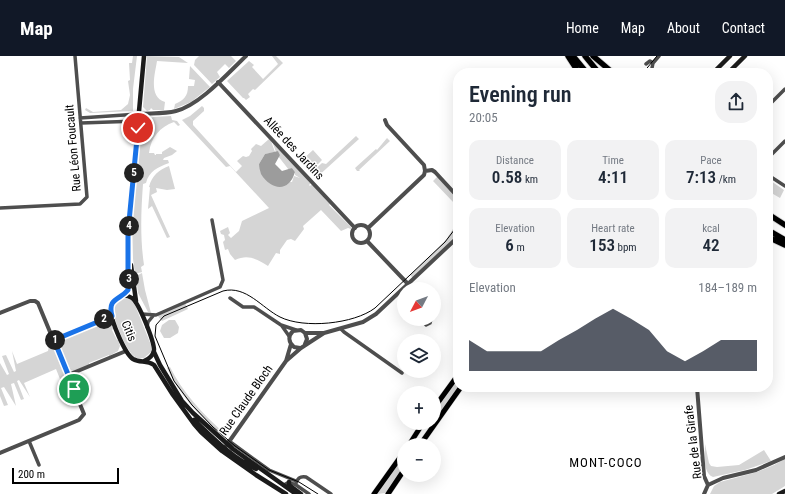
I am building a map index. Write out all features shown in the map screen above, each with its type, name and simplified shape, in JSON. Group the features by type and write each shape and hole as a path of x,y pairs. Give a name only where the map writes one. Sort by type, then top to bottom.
{"highway":[{"path":"568,56 576,68"},
{"path":"573,56 583,68"},
{"path":"585,56 595,68"},
{"path":"593,56 608,68"},
{"path":"773,217 785,225"},
{"path":"773,222 785,229"},
{"path":"773,233 785,240"},
{"path":"773,239 785,245"}],"main road":[{"path":"122,296 127,291 128,287 129,227 144,56"},
{"path":"718,68 730,56"},
{"path":"733,68 745,56"},
{"path":"129,254 136,302"},
{"name":"Citis","path":"122,296 132,298 136,302 164,372 182,400 226,446 201,432 173,395 155,367 149,362 134,359 126,351 112,316 111,308 113,302 118,297 122,296"},
{"path":"144,361 148,359 154,350"},
{"path":"441,398 453,382"},
{"path":"425,438 457,392"},
{"path":"226,446 296,494"},
{"path":"226,446 256,475 286,494"},
{"path":"374,494 397,462"},
{"path":"388,494 397,480"},
{"path":"289,482 289,485 301,494"},
{"path":"779,494 785,491"}],"street":[{"name":"Rue Léon Foucault","path":"0,208 80,204 87,197 75,56"},
{"path":"80,118 168,113 190,107 246,56"},
{"path":"652,68 653,63 659,56"},
{"path":"646,64 650,61 653,63"},
{"name":"Allée des Jardins","path":"218,82 355,228"},
{"path":"773,101 785,89"},
{"path":"368,228 424,175 425,171 424,165 387,125 386,120"},
{"path":"81,123 138,121"},
{"path":"773,153 785,141"},
{"path":"425,171 432,170 435,172 453,192"},
{"path":"773,178 785,186"},
{"path":"147,328 148,322 153,316 220,287 222,280 212,220"},
{"path":"363,225 368,228 370,236 367,241 360,243 355,240 353,235 355,228 363,225"},
{"path":"367,241 406,282"},
{"name":"Rue Claude Bloch","path":"410,282 453,243"},
{"name":"Rue Claude Bloch","path":"305,332 324,333 363,322 378,312 397,294"},
{"path":"230,298 244,307 254,307 281,325 305,332 307,339 302,347 297,348 291,344 289,336 281,325"},
{"path":"0,313 30,301 36,302 40,305 84,414 79,420 0,453"},
{"path":"142,314 153,316"},
{"path":"54,340 112,316"},
{"path":"341,329 397,369"},
{"path":"289,336 296,330"},
{"name":"Rue Claude Bloch","path":"226,446 286,361 302,347 324,333"},
{"name":"Rue Claude Bloch","path":"286,361 291,344"},
{"path":"68,375 126,351"},
{"name":"Rue de la Girafe","path":"697,392 704,476 708,485 704,494"},
{"path":"29,441 39,465"},
{"path":"226,446 296,483 308,494"},
{"path":"708,485 723,478 756,470 785,457"},
{"path":"296,483 299,478 303,476 331,494"},
{"path":"284,485 289,482 296,483"}],"shaded area":[{"path":"133,56 137,56 133,89 133,111 90,113 85,110 86,108 93,112 121,110 128,104 130,95 128,81 130,80 129,63 132,63"},
{"path":"147,56 179,57 188,63 157,61 154,78 154,90 156,95 165,102 164,110 153,110 151,108 147,111 143,107"},
{"path":"199,56 231,56 236,61 229,68 225,64 217,72 220,77 212,84 194,65 195,60"},
{"path":"272,56 276,56 283,63 255,90 253,89 248,94 250,97 246,100 227,81 249,61 254,65 252,67 263,79 278,64"},
{"path":"190,66 210,87 191,102 174,109 175,104 181,101 186,95 188,86 194,86 195,80 189,79"},
{"path":"202,106 204,111 193,121 193,125 236,172 242,166 237,161 243,156 249,156 252,151 251,149 256,144 261,146 269,139 275,152 265,154 259,164 261,173 268,181 292,182 294,176 300,178 295,175 292,168 289,170 278,156 280,155 278,151 276,152 272,141 311,183 309,185 310,186 312,184 330,204 329,205 351,227 351,229 348,228 341,231 321,210 303,226 304,229 295,241 291,239 287,240 280,250 280,254 276,253 268,266 260,261 248,257 235,260 228,249 225,250 223,242 225,240 224,235 221,234 220,231 228,227 230,233 228,235 231,238 239,231 242,221 269,208 230,166 226,167 182,120 190,116"},
{"path":"150,116 150,119 153,117 171,116 172,120 177,121 180,125 178,126 174,122 164,127 154,137 150,147 149,153 154,153 155,155 162,154 162,152 170,147 177,151 164,158 163,160 168,160 169,163 154,170 149,175 146,183 143,184 141,224 144,265 141,267 142,272 135,274 133,259 132,215 142,118"},
{"path":"356,136 359,139 316,178 311,173 322,163 326,164"},
{"path":"387,138 390,141 359,170 360,171 357,171 355,168 376,149 377,150"},
{"path":"313,150 322,160 310,172 301,161"},
{"path":"278,151 280,155 275,164 282,171 292,168 295,172 289,183 280,187 275,186 265,179 261,174 259,165 265,154"},
{"path":"169,166 175,189 167,190 156,188 157,192 151,195 170,237 167,238 152,206 148,209 150,183 154,176 162,169"},
{"path":"438,176 453,192 453,202 433,181"},
{"path":"773,182 784,190 780,198 773,194"},
{"path":"453,229 453,240 413,278 410,275 446,240"},
{"path":"142,273 151,313 148,312 138,293 136,276"},
{"path":"125,298 131,300 135,305 151,345 151,352 144,358 135,357 128,349 114,317 114,304 118,300"},
{"path":"185,303 188,309 162,321 157,315"},
{"path":"169,320 175,320 179,327 178,333 170,338 164,338 160,331 162,325"},
{"path":"104,321 109,322 112,326 112,330 120,346 118,351 89,363 89,365 82,368 74,371 71,370 62,358 59,343 60,340"},
{"path":"49,346 55,347 67,375 66,377 60,379 56,369 24,383 30,397 19,380 17,381 24,399 21,400 14,383 11,384 16,406 4,387 1,388 8,405 4,406 0,396 0,363 7,375 9,374 2,356 6,355 14,372 16,371 12,351 17,364 48,351"},
{"path":"170,367 194,402 224,433 222,436 198,413 184,396 167,368"},
{"path":"453,385 453,392 455,392 441,412 441,401"},
{"path":"705,444 711,466 717,467 739,465 764,450 771,461 745,470 713,477 709,475 706,467"},
{"path":"785,459 785,486 772,494 710,494 714,486 720,482 757,472"},
{"path":"397,465 397,476 386,493 377,494"}],"tram line":[{"path":"647,68 657,56"},
{"path":"318,494 299,482 269,470 235,446 213,427 192,405 174,381 155,336 156,325 164,316 223,291 231,290 246,294 273,313 290,321 315,324 355,318 375,308 445,242 453,232"}],"district":[{"name":"MONT-COCO","path":"606,462"}],"route":[{"path":"74,389 54,340 112,316 111,306 113,302 128,290 128,232 138,128"}]}
